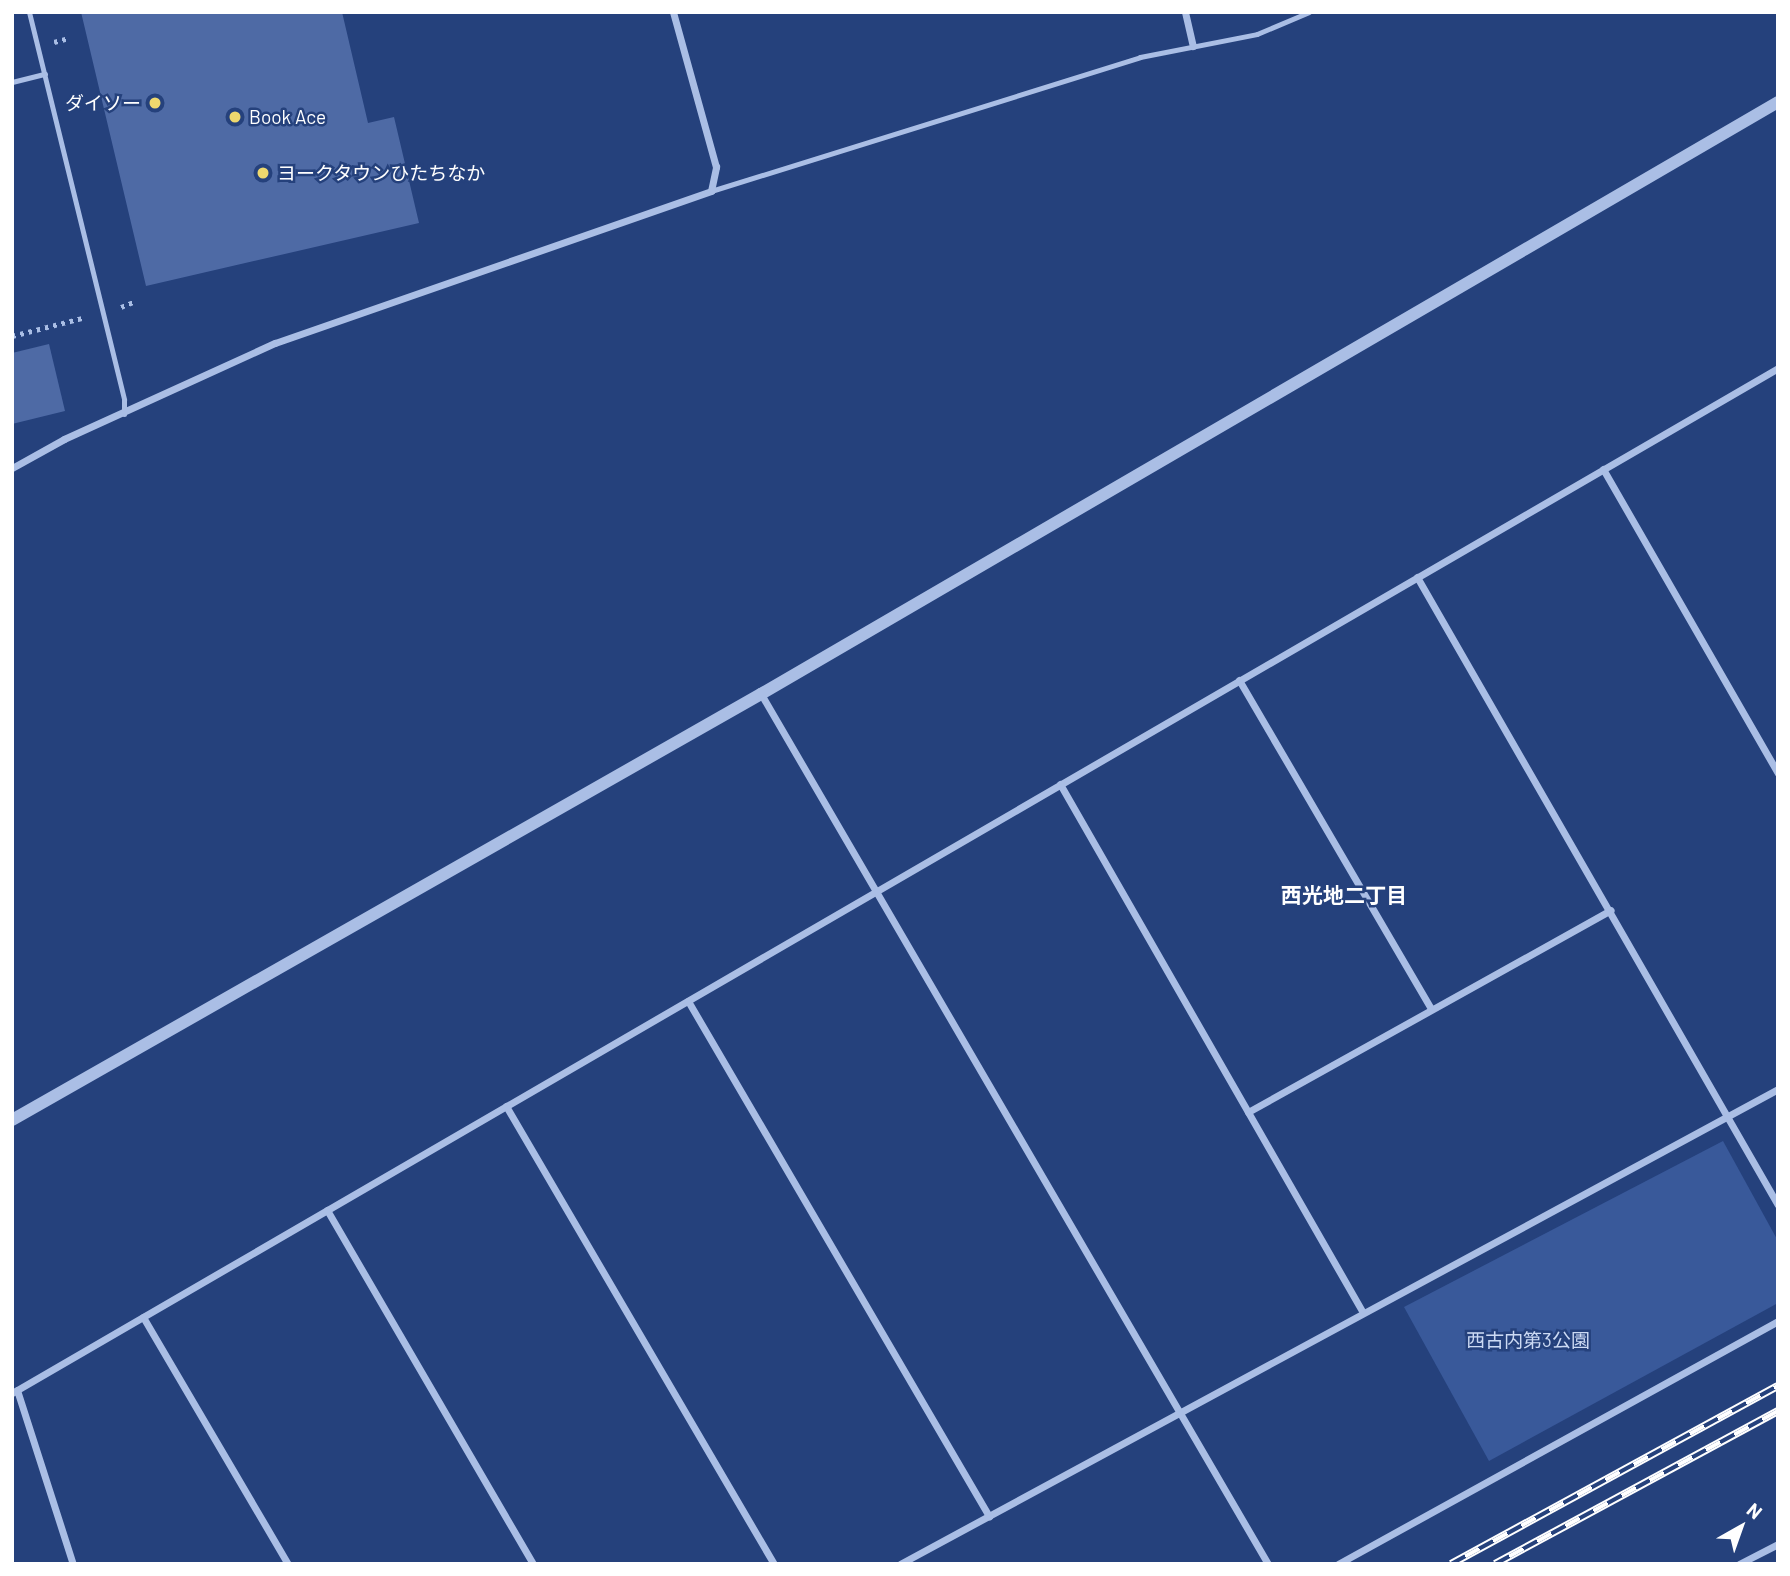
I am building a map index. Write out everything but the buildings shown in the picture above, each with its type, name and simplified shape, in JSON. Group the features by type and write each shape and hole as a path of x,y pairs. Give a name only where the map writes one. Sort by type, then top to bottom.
{"street":[{"path":"12,468 64,439 275,343 711,191 716,167 673,12"},
{"path":"1185,12 1193,46"},
{"path":"12,1120 761,694 1778,102"},
{"path":"74,1564 15,1392 1778,368"},
{"path":"1603,469 1778,773"},
{"path":"1417,577 1611,910 1778,1205"},
{"path":"1239,680 1431,1009"},
{"path":"761,694 1268,1564"},
{"path":"1060,784 1362,1311"},
{"path":"1248,1112 1611,910"},
{"path":"688,1001 989,1516"},
{"path":"900,1564 1180,1414 1362,1311 1778,1089"},
{"path":"506,1106 774,1564"},
{"path":"327,1210 533,1564"},
{"path":"143,1317 288,1564"},
{"path":"1338,1564 1778,1321"},
{"path":"1739,1564 1778,1544"}],"lane":[{"path":"29,12 100,314 124,400 124,414"},
{"path":"711,191 1140,57 1257,34 1309,12"},
{"path":"12,82 45,74"}],"path":[{"path":"12,337 100,314 136,301"}],"green space":[{"name":"西古内第3公園","path":"1723,1141 1778,1241 1778,1303 1489,1461 1404,1307"}],"railway":[{"path":"1451,1564 1778,1386"},
{"path":"1495,1564 1778,1411"}],"place":[{"name":"ダイソー","path":"155,103"},
{"name":"Book Ace","path":"235,117"},
{"name":"ヨークタウンひたちなか","path":"263,173"}],"district":[{"name":"西光地二丁目","path":"1344,895"}]}
